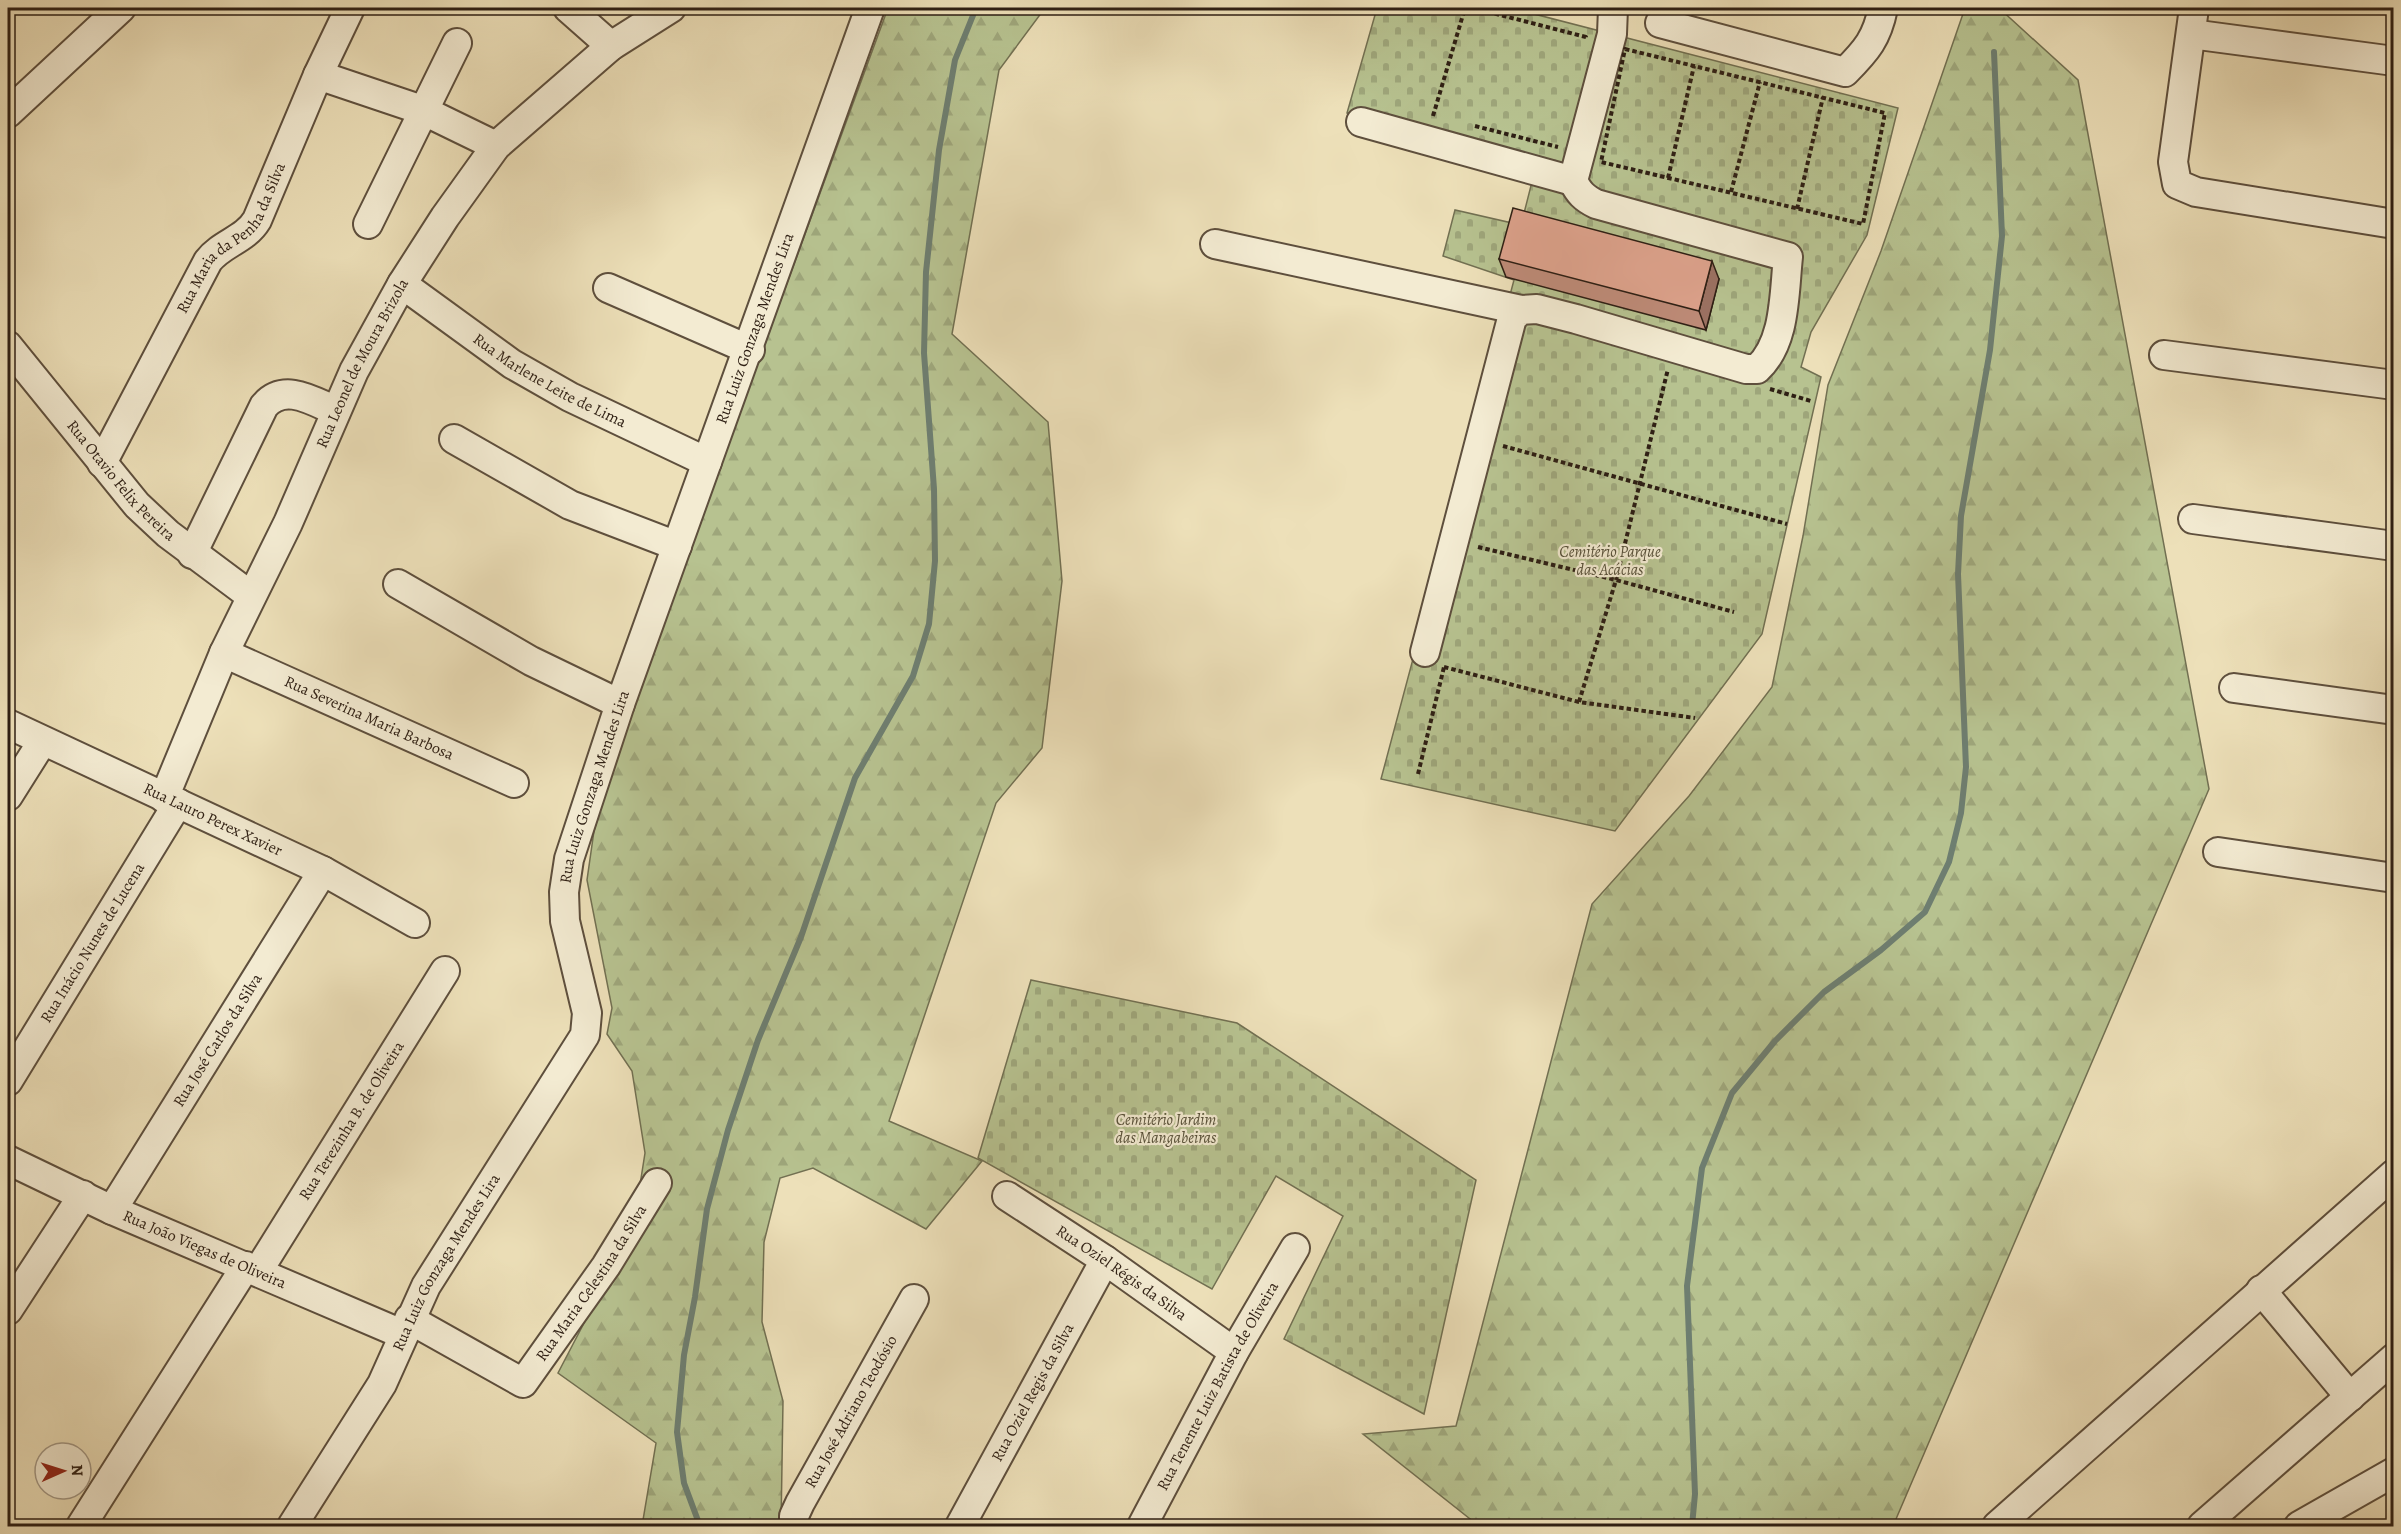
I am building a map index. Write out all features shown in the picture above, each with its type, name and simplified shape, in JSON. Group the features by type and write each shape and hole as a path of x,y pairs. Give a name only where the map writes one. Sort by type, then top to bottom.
{"street":[{"path":"8,113 121,8"},
{"name":"Rua Maria da Penha da Silva","path":"102,463 208,261 216,250 244,235 257,220 318,75 350,8"},
{"path":"568,8 610,46"},
{"name":"Rua Leonel de Moura Brizola","path":"171,801 224,653 288,523 336,411 380,321 402,284 496,146 610,46 671,8"},
{"name":"Rua Luiz Gonzaga Mendes Lira","path":"292,1527 382,1384 406,1326 426,1286 585,1035 587,1013 566,921 564,892 569,860 620,704 750,350 870,8"},
{"path":"1573,181 1612,34 1613,8"},
{"path":"1660,23 1845,72 1869,48 1879,26 1883,8"},
{"path":"2394,61 2192,21 2173,162 2177,184 2185,189 2394,224"},
{"path":"368,224 422,110 457,43"},
{"path":"318,75 422,110 496,146"},
{"path":"1215,243 1521,310 1537,309 1746,369 1757,369 1766,360 1780,325 1788,257 1596,204 1585,198 1573,181 1361,122"},
{"name":"Rua Marlene Leite de Lima","path":"402,284 512,364 570,397 707,462"},
{"path":"608,288 750,350"},
{"path":"1439,658 1512,318 1521,310"},
{"name":"Rua Otavio Felix Pereira","path":"8,346 137,505 192,554 251,596"},
{"path":"2163,355 2394,385"},
{"path":"192,554 264,406 271,397 279,394 296,395 336,411"},
{"path":"454,439 570,505 677,546"},
{"path":"2193,519 2394,546"},
{"path":"398,584 531,661 620,704"},
{"name":"Rua Severina Maria Barbosa","path":"224,653 514,783"},
{"path":"2234,688 2394,710"},
{"name":"Rua Lauro Perex Xavier","path":"8,724 42,742 323,871 415,923"},
{"path":"8,796 42,742"},
{"name":"Rua Inácio Nunes de Lucena","path":"8,1081 171,801"},
{"path":"2218,852 2394,878"},
{"name":"Rua José Carlos da Silva","path":"112,1210 323,871"},
{"name":"Rua Terezinha B. de Oliveira","path":"81,1527 445,971"},
{"name":"Rua João Viegas de Oliveira","path":"8,1160 112,1210 252,1268 406,1326 523,1383"},
{"path":"1997,1527 2394,1174"},
{"name":"Rua Maria Celestina da Silva","path":"523,1383 606,1266 657,1182"},
{"path":"8,1310 82,1195"},
{"name":"Rua Oziel Régis da Silva","path":"1007,1196 1105,1260 1234,1352"},
{"name":"Rua Tenente Luiz Batista de Oliveira","path":"1142,1527 1234,1352 1295,1248"},
{"name":"Rua Oziel Regis da Silva","path":"960,1527 1105,1260"},
{"path":"2261,1290 2350,1397"},
{"name":"Rua José Adriano Teodósio","path":"794,1527 794,1516 800,1503 914,1299"},
{"path":"2202,1527 2394,1358"},
{"path":"2299,1527 2394,1472"}],"path":[{"path":"1433,116 1465,8"},
{"path":"1473,8 1586,37 1584,48"},
{"path":"1625,49 1760,82 1885,112 1863,224 1601,162 1625,49"},
{"path":"1668,178 1694,66"},
{"path":"1731,192 1760,82"},
{"path":"1797,209 1823,97"},
{"path":"1421,113 1444,119"},
{"path":"1467,124 1559,147 1562,136"},
{"path":"1579,702 1616,580 1670,360"},
{"path":"1767,389 1811,401"},
{"path":"1500,457 1505,434"},
{"path":"1503,446 1787,524"},
{"path":"1475,558 1481,536"},
{"path":"1478,547 1616,580 1734,612"},
{"path":"1418,774 1439,658 1579,702 1695,718"}],"green space":[{"path":"888,8 1045,8 999,70 952,334 1048,422 1062,581 1042,748 996,803 889,1121 982,1161 926,1229 813,1168 780,1178 764,1242 762,1322 783,1401 781,1526 642,1526 656,1443 558,1373 633,1229 645,1153 632,1071 607,1034 612,1008 587,880 594,831 623,730"},
{"name":"Cemitério Parque das Acácias","path":"1377,8 1511,8 1898,108 1867,235 1811,332 1801,367 1821,377 1762,634 1615,831 1381,779 1514,280 1443,256 1455,210 1521,225 1535,170 1347,113"},
{"path":"1965,8 1999,8 2078,80 2209,789 1893,1526 1479,1526 1363,1434 1456,1426 1592,904 1689,796 1772,687 1803,536 1828,385 1881,251"},
{"name":"Cemitério Jardim das Mangabeiras","path":"1031,980 1237,1023 1476,1180 1424,1414 1284,1339 1343,1216 1276,1176 1212,1289 978,1158"}],"building":[{"path":"1513,208 1712,261 1699,311 1499,259"}],"waterway":[{"path":"700,1526 684,1483 677,1432 684,1355 695,1297 707,1209 728,1130 758,1040 801,937 855,778 913,676 929,624 935,561 934,489 924,353 926,272 939,150 955,60 976,8"},
{"path":"1692,1526 1695,1494 1687,1286 1702,1168 1732,1093 1775,1041 1824,992 1881,950 1925,912 1949,862 1961,813 1966,767 1958,574 1961,516 1990,350 2002,236 1994,52"}]}
